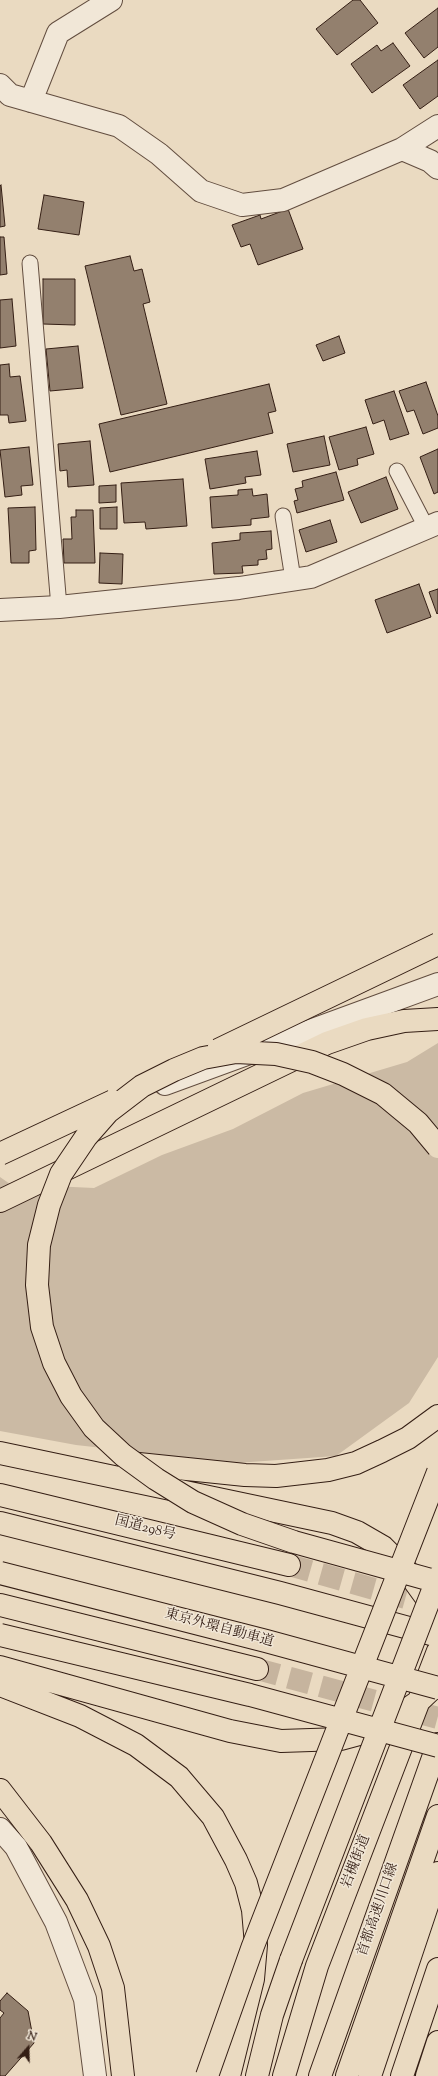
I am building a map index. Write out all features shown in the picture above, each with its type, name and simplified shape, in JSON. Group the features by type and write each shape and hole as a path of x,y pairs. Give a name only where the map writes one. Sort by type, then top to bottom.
{"highway":[{"path":"0,1154 438,944"},
{"path":"0,1201 327,1043 382,1026 404,1021 438,1019"},
{"path":"438,1147 418,1123 383,1094 343,1074 312,1062 276,1054 236,1052 203,1058 142,1086 108,1112 86,1137 61,1174 49,1206 39,1245 37,1285 42,1327 54,1363 71,1396 94,1428 122,1455 156,1479 193,1502 242,1524 294,1542 438,1582"},
{"path":"0,1452 245,1475 276,1476 328,1470 356,1463 408,1438 438,1416"},
{"path":"0,1452 332,1523 357,1532 383,1547 407,1571 438,1614"},
{"path":"207,2076 253,1946 438,1472"},
{"name":"国道298号","path":"0,1495 289,1566"},
{"path":"0,1523 280,1592 438,1636"},
{"name":"東京外環自動車道","path":"0,1573 266,1640 438,1688"},
{"path":"257,2076 272,2015 291,1960 438,1577"},
{"path":"0,1605 257,1669"},
{"path":"0,1634 250,1695 438,1745"},
{"name":"岩槻街道","path":"284,2076 317,1966 438,1651"},
{"path":"0,1667 230,1731 281,1741 341,1739 367,1732 396,1717 419,1701 438,1683"},
{"path":"0,1685 80,1716 136,1745 179,1777 213,1817 236,1860 246,1883 253,1910 256,1945 253,1979 229,2076"},
{"name":"首都高速川口線","path":"320,2076 438,1745"},
{"path":"0,1790 40,1843 77,1900 99,1946 113,1988 123,2076"},
{"path":"347,2076 438,1816"},
{"path":"370,2076 438,1873"},
{"path":"402,2076 438,1969"},
{"path":"427,2076 438,2042"}],"street":[{"path":"31,100 58,33 111,0"},
{"path":"0,85 10,94 119,126 159,154 201,191 242,205 283,200 402,149 438,126"},
{"path":"402,149 430,161 438,168"},
{"path":"0,610 59,607 239,588 311,577 432,525"},
{"path":"0,1145 438,984"},
{"path":"0,1829 16,1847 56,1922 85,1999 96,2076"}],"lane":[{"path":"30,263 59,607"},
{"path":"397,471 432,525"},
{"path":"283,516 293,579"}],"shaded area":[{"path":"438,1043 438,1357 409,1403 336,1456 236,1463 76,1445 0,1431 0,1177 10,1184 94,1188 162,1155 233,1129 303,1093 407,1062"}],"building":[{"path":"353,0 360,0 378,23 337,55 316,29"},
{"path":"438,8 438,47 424,58 405,33"},
{"path":"393,43 410,66 372,93 351,64 377,45 381,51"},
{"path":"438,60 438,96 420,109 403,85"},
{"path":"1,185 5,226 0,227 0,186"},
{"path":"44,195 84,202 79,235 38,229"},
{"path":"288,209 303,249 258,265 250,244 241,247 232,225 260,215 261,219"},
{"path":"0,237 4,237 7,274 0,275"},
{"path":"130,256 134,271 142,269 150,302 143,304 167,404 121,415 85,266"},
{"path":"43,279 75,279 75,325 43,324"},
{"path":"12,299 16,346 0,348 0,300"},
{"path":"339,336 345,353 323,361 316,345"},
{"path":"78,346 83,388 50,391 46,349"},
{"path":"9,364 10,377 20,376 26,421 9,423 8,415 0,415 0,365"},
{"path":"426,382 438,416 438,428 423,434 414,410 407,412 399,391"},
{"path":"269,384 276,411 268,413 273,433 110,472 99,424"},
{"path":"394,391 409,434 390,440 384,420 373,424 365,400"},
{"path":"366,427 374,454 357,459 358,465 339,470 329,437"},
{"path":"324,436 330,465 293,472 287,444"},
{"path":"90,441 94,485 68,487 67,470 60,471 58,444"},
{"path":"29,447 33,485 21,486 22,495 5,497 0,450"},
{"path":"438,449 438,492 434,494 420,457"},
{"path":"257,451 261,475 245,477 246,483 210,489 205,459"},
{"path":"336,472 344,500 297,513 294,501 298,500 295,489 303,487 302,481"},
{"path":"386,477 398,509 361,523 348,492"},
{"path":"183,479 187,526 146,529 145,522 124,523 121,483"},
{"path":"116,485 116,502 99,503 99,486"},
{"path":"252,489 253,496 267,494 269,517 251,519 251,525 212,528 210,497 238,495 238,490"},
{"path":"35,507 36,550 29,551 29,563 11,563 8,508"},
{"path":"117,507 117,529 100,529 100,508"},
{"path":"76,510 93,510 95,563 64,563 63,539 72,539 71,517 76,517"},
{"path":"330,520 337,542 306,552 299,530"},
{"path":"271,531 272,549 266,550 267,559 258,560 258,565 242,566 243,573 214,574 212,543 240,540 240,533"},
{"path":"100,553 123,554 122,584 99,583"},
{"path":"419,584 431,617 387,633 375,600"},
{"path":"438,589 438,613 437,614 429,592"},
{"path":"7,1993 28,2011 34,2043 5,2076 0,2076 0,2018 4,2013 0,2010 0,2001"}],"tunnel":[{"path":"289,1565 438,1607"},
{"path":"257,1669 438,1718"}]}
